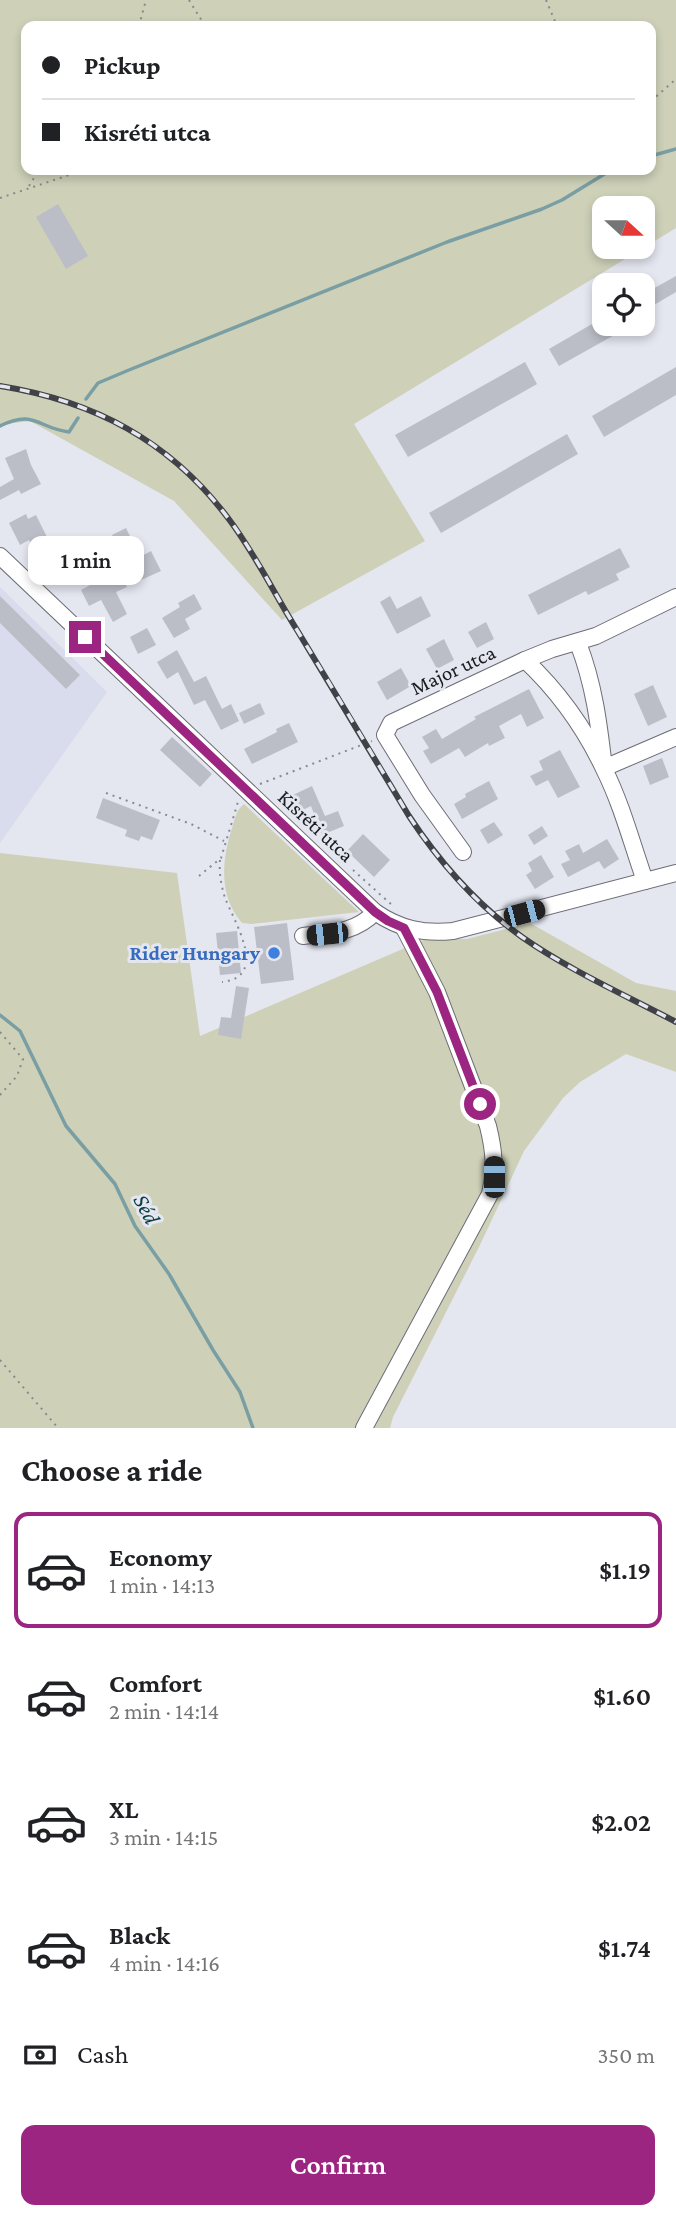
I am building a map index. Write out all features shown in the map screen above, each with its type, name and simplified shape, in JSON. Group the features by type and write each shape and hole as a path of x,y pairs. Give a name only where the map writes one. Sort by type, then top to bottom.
{"street":[{"name":"Kisréti utca","path":"3,565 375,912 388,921 404,928 439,933 474,927 676,873"},
{"name":"Major utca","path":"385,734 391,723 525,660 552,649 578,643 676,597"},
{"path":"578,643 595,695 604,768"},
{"path":"525,660 549,682 604,768 645,881"},
{"path":"385,734 422,796 463,852"},
{"path":"604,768 676,737"},
{"path":"303,936 348,931 366,922 375,912"},
{"path":"364,1428 490,1194 494,1177 492,1142 488,1126 437,992 404,928"}],"path":[{"path":"140,21 146,0"},
{"path":"189,0 202,21"},
{"path":"546,0 555,21"},
{"path":"656,97 676,79"},
{"path":"29,187 36,175"},
{"path":"0,198 69,175"},
{"path":"335,755 385,734"},
{"path":"106,793 191,824 225,841"},
{"path":"220,858 220,879 226,900 242,933 246,962 245,970 238,978 222,982"},
{"path":"349,866 400,911"},
{"path":"0,1032 23,1059 17,1076 0,1095"},
{"path":"0,1360 58,1428"}],"shaded area":[{"path":"0,587 107,692 0,843"}],"green space":[{"path":"0,0 676,0 676,228 655,241 655,196 592,196 592,259 625,259 602,273 592,273 592,279 354,424 425,541 282,620 174,501 30,421 6,424 0,428"},
{"path":"244,804 359,912 242,923 229,901 224,865 235,818"},
{"path":"0,853 177,873 200,1036 426,939 467,939 530,923 636,983 676,991 676,1072 626,1054 580,1082 563,1098 524,1151 390,1428 373,1428 465,1258 503,1176 487,1200 364,1428 0,1428"}],"building":[{"path":"58,204 88,256 66,269 36,217"},
{"path":"676,276 676,292 655,304 655,288"},
{"path":"592,324 592,336 613,336 559,366 549,349"},
{"path":"525,362 537,384 408,457 395,435"},
{"path":"676,367 676,395 604,437 592,416"},
{"path":"567,434 578,454 441,533 429,513"},
{"path":"26,449 41,484 21,494 19,490 0,500 0,487 14,479 5,458"},
{"path":"26,514 28,519 36,515 49,541 56,538 65,557 43,568 29,540 20,545 9,523"},
{"path":"126,528 140,557 151,551 161,571 141,580 132,563 128,565 112,535"},
{"path":"620,548 630,567 616,574 619,580 588,595 586,591 538,615 528,595"},
{"path":"118,570 127,587 116,592 127,614 113,622 101,600 89,606 81,590"},
{"path":"194,594 202,609 185,619 190,629 174,638 162,618 180,607 178,603"},
{"path":"0,596 80,675 66,689 0,623"},
{"path":"390,596 397,609 421,596 431,616 397,634 380,602"},
{"path":"486,622 494,639 477,648 468,632"},
{"path":"147,628 156,645 138,654 130,637"},
{"path":"444,639 454,660 437,669 426,649"},
{"path":"177,650 194,682 206,676 222,709 231,704 239,721 221,730 205,700 194,705 178,672 167,679 157,662"},
{"path":"401,668 411,686 387,700 377,682"},
{"path":"653,685 667,717 648,726 634,694"},
{"path":"529,689 544,718 527,727 521,714 499,726 505,738 489,746 488,743 465,757 459,748 431,764 423,751 429,748 422,737 436,729 442,739 476,719 474,717"},
{"path":"260,703 265,714 244,724 239,713"},
{"path":"289,723 298,742 252,764 244,749"},
{"path":"172,737 212,774 200,787 160,750"},
{"path":"560,750 580,787 558,798 548,780 536,786 530,776 543,770 539,761"},
{"path":"662,758 669,777 650,785 643,766"},
{"path":"489,781 498,799 462,819 454,804 466,797 465,794"},
{"path":"312,786 325,816 338,811 344,826 322,835 311,806 301,811 293,795"},
{"path":"103,798 160,820 152,840 141,836 139,841 125,836 127,830 96,818"},
{"path":"494,822 503,835 488,844 480,830"},
{"path":"542,826 548,836 534,845 528,835"},
{"path":"363,834 390,860 374,877 347,851"},
{"path":"607,839 619,859 604,869 599,861 568,877 561,864 570,860 565,851 579,844 583,853"},
{"path":"541,855 554,877 535,889 526,875 532,871 528,863"},
{"name":"Rider Hungary","path":"287,923 294,980 261,984 254,927"},
{"path":"237,931 241,973 220,975 216,933"},
{"path":"236,986 249,988 241,1039 218,1035 221,1017 231,1018"}],"waterway":[{"path":"656,155 676,149"},
{"path":"86,399 98,383 447,242 542,209 603,175"},
{"path":"0,426 29,419 69,432 78,418"},
{"name":"Séd","path":"0,1015 20,1031 66,1126 115,1184 135,1226 169,1274 240,1392 253,1428"}],"railway":[{"path":"0,386 67,402 98,414 155,446 181,467 205,491 237,531 409,816 460,882 489,911 540,949 676,1022"}],"place":[{"name":"Rider Hungary","path":"274,953"}],"route":[{"path":"85,637 375,912 404,928 437,992 480,1104"}]}
